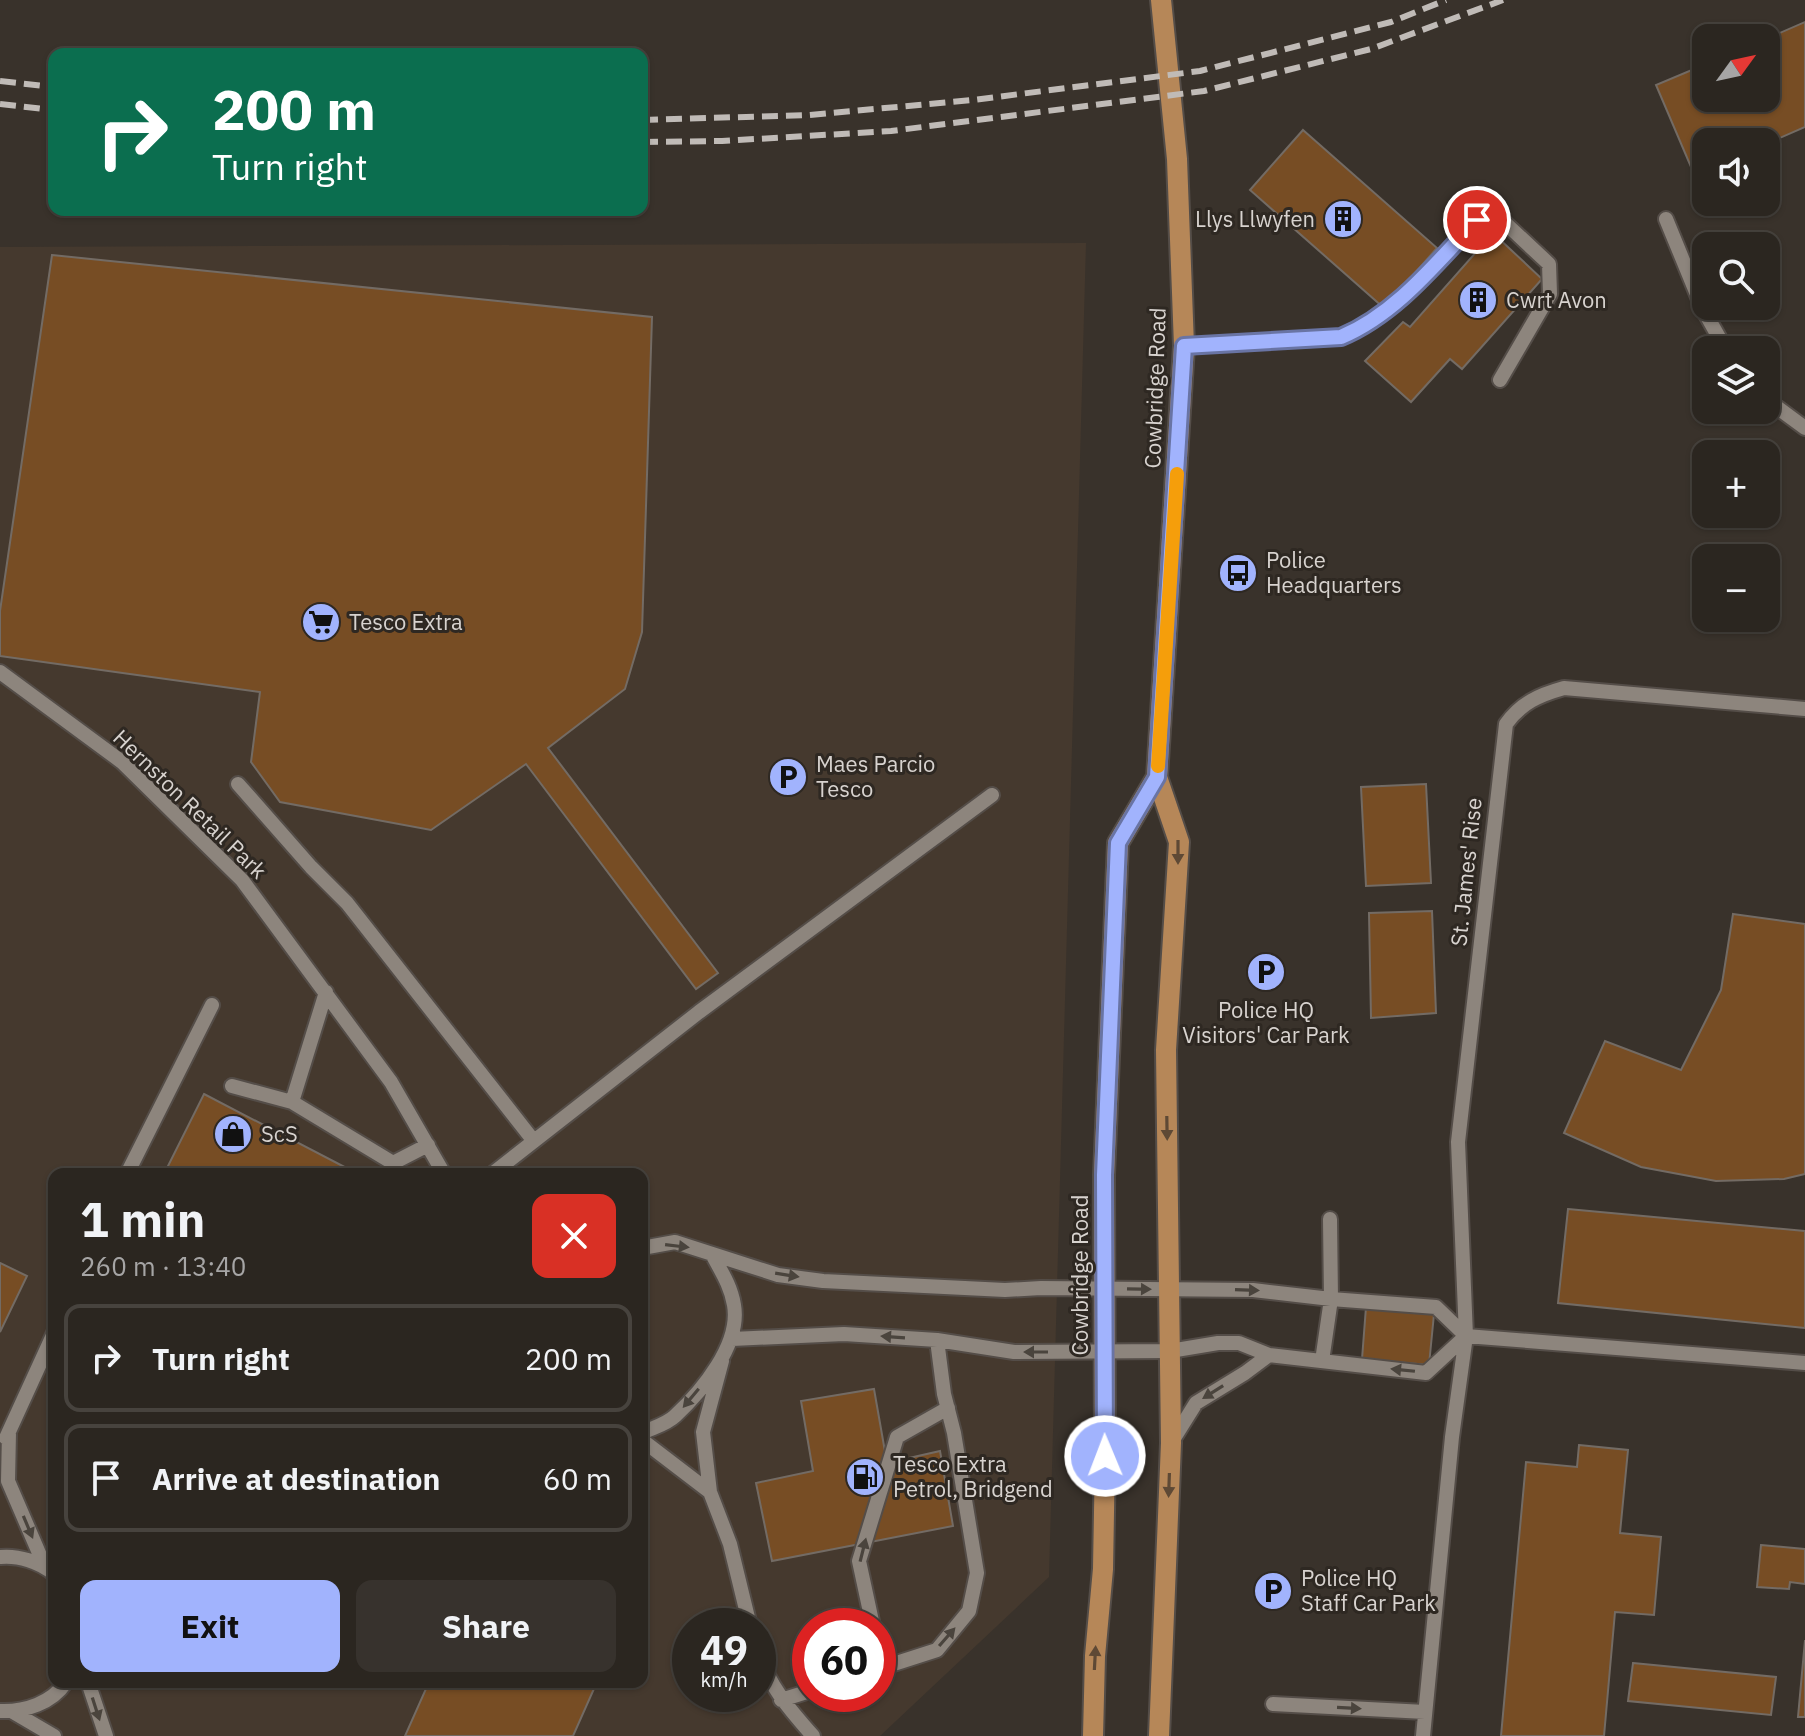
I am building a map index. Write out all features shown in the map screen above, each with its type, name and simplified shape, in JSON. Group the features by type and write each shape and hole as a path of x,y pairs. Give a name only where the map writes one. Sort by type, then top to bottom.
{"main road":[{"name":"Cowbridge Road","path":"1159,1736 1171,1443 1166,1050 1179,842 1157,777 1184,346 1177,159 1161,0"},
{"name":"Cowbridge Road","path":"1093,1736 1095,1656 1103,1569 1104,1175 1119,841 1157,777"}],"street":[{"path":"1666,219 1703,309 1718,336"},
{"path":"1184,346 1341,337 1364,327 1401,299 1477,220 1503,221 1549,264 1550,294 1500,380"},
{"path":"1780,409 1805,428"},
{"name":"Hernston Retail Park","path":"0,672 122,762 242,880 391,1082 441,1168"},
{"name":"St. James' Rise","path":"1423,1736 1452,1437 1466,1336 1458,1142 1506,724 1515,711 1537,696 1564,688 1805,709"},
{"path":"238,784 347,903 533,1140"},
{"path":"499,1168 708,1005 992,795"},
{"path":"292,1102 326,992"},
{"path":"130,1168 212,1005"},
{"path":"232,1086 292,1102 393,1163 428,1145"},
{"path":"1322,1361 1331,1299 1330,1219"},
{"path":"648,1247 675,1242 778,1275 823,1281 1005,1290 1253,1290 1436,1307 1466,1336 1805,1363"},
{"path":"712,1254 729,1285 735,1309 732,1339 722,1361 703,1432 710,1492 730,1544 746,1608"},
{"path":"732,1339 844,1334 937,1340 1014,1352 1170,1351 1239,1343 1269,1355 1426,1373 1466,1336"},
{"path":"896,1663 937,1650 969,1611 977,1573 937,1340"},
{"path":"0,1450 48,1346"},
{"path":"1171,1443 1196,1403 1269,1355"},
{"path":"648,1430 673,1418 722,1361"},
{"path":"869,1608 859,1561 897,1437 948,1408"},
{"path":"9,1432 8,1481 48,1566"},
{"path":"648,1445 710,1492"},
{"path":"0,1557 9,1556 48,1571"},
{"path":"6,1711 43,1703 59,1688"},
{"path":"90,1688 106,1736"},
{"path":"776,1691 813,1736"},
{"path":"781,1700 792,1697"},
{"path":"1273,1704 1425,1712"},
{"path":"6,1711 54,1736"}],"shaded area":[{"path":"1086,243 1049,1577 880,1736 0,1736 0,247"}],"building":[{"path":"1805,22 1805,127 1780,138 1780,128 1692,128 1692,169 1656,85 1692,70 1692,112 1780,112 1780,33"},
{"name":"Llys Llwyfen","path":"1303,130 1437,248 1384,308 1250,190"},
{"name":"Cwrt Avon","path":"1493,233 1542,279 1462,369 1450,359 1411,402 1365,361 1403,322 1410,327"},
{"name":"Tesco Extra","path":"52,255 652,317 642,632 625,689 548,748 718,973 696,989 526,764 431,830 280,802 251,762 260,692 0,656 0,611"},
{"path":"1426,784 1431,883 1366,886 1361,787"},
{"path":"1432,911 1436,1013 1371,1018 1369,913"},
{"path":"1733,914 1805,924 1805,1174 1784,1179 1716,1181 1641,1167 1564,1133 1605,1041 1681,1070 1721,990"},
{"name":"ScS","path":"204,1094 346,1168 167,1168"},
{"path":"1568,1209 1805,1231 1805,1328 1558,1303"},
{"path":"0,1263 27,1276 0,1332"},
{"path":"1366,1307 1434,1314 1429,1365 1362,1359"},
{"name":"Tesco Extra Petrol, Bridgend","path":"874,1389 887,1463 940,1451 953,1526 772,1561 756,1483 813,1471 801,1401"},
{"path":"1579,1445 1628,1450 1620,1533 1661,1537 1654,1615 1615,1612 1604,1736 1501,1736 1526,1462 1577,1467"},
{"path":"1761,1545 1805,1549 1805,1584 1790,1582 1789,1589 1757,1587"},
{"path":"1805,1640 1805,1717 1798,1717"},
{"path":"1633,1663 1776,1677 1771,1715 1628,1701"},
{"path":"426,1688 594,1688 573,1736 405,1736"}],"railway":[{"path":"648,120 809,115 973,100 1200,71 1391,22 1446,0"},
{"path":"648,142 891,131 1204,91 1371,49 1503,0"},
{"path":"0,81 48,86"},
{"path":"0,104 48,109"}],"slow traffic":[{"path":"1158,766 1177,474"}],"place":[{"name":"Llys Llwyfen","path":"1343,219"},
{"name":"Cwrt Avon","path":"1478,300"},
{"name":"Police Headquarters","path":"1238,573"},
{"name":"Tesco Extra","path":"321,622"},
{"name":"Maes Parcio Tesco","path":"788,777"},
{"name":"Police HQ Visitors' Car Park","path":"1266,972"},
{"name":"ScS","path":"233,1134"},
{"name":"Tesco Extra Petrol, Bridgend","path":"865,1477"},
{"name":"Police HQ Staff Car Park","path":"1273,1591"}],"route":[{"path":"1105,1456 1104,1175 1118,843 1157,777 1184,346 1341,337 1364,327 1401,299 1477,220"}]}
